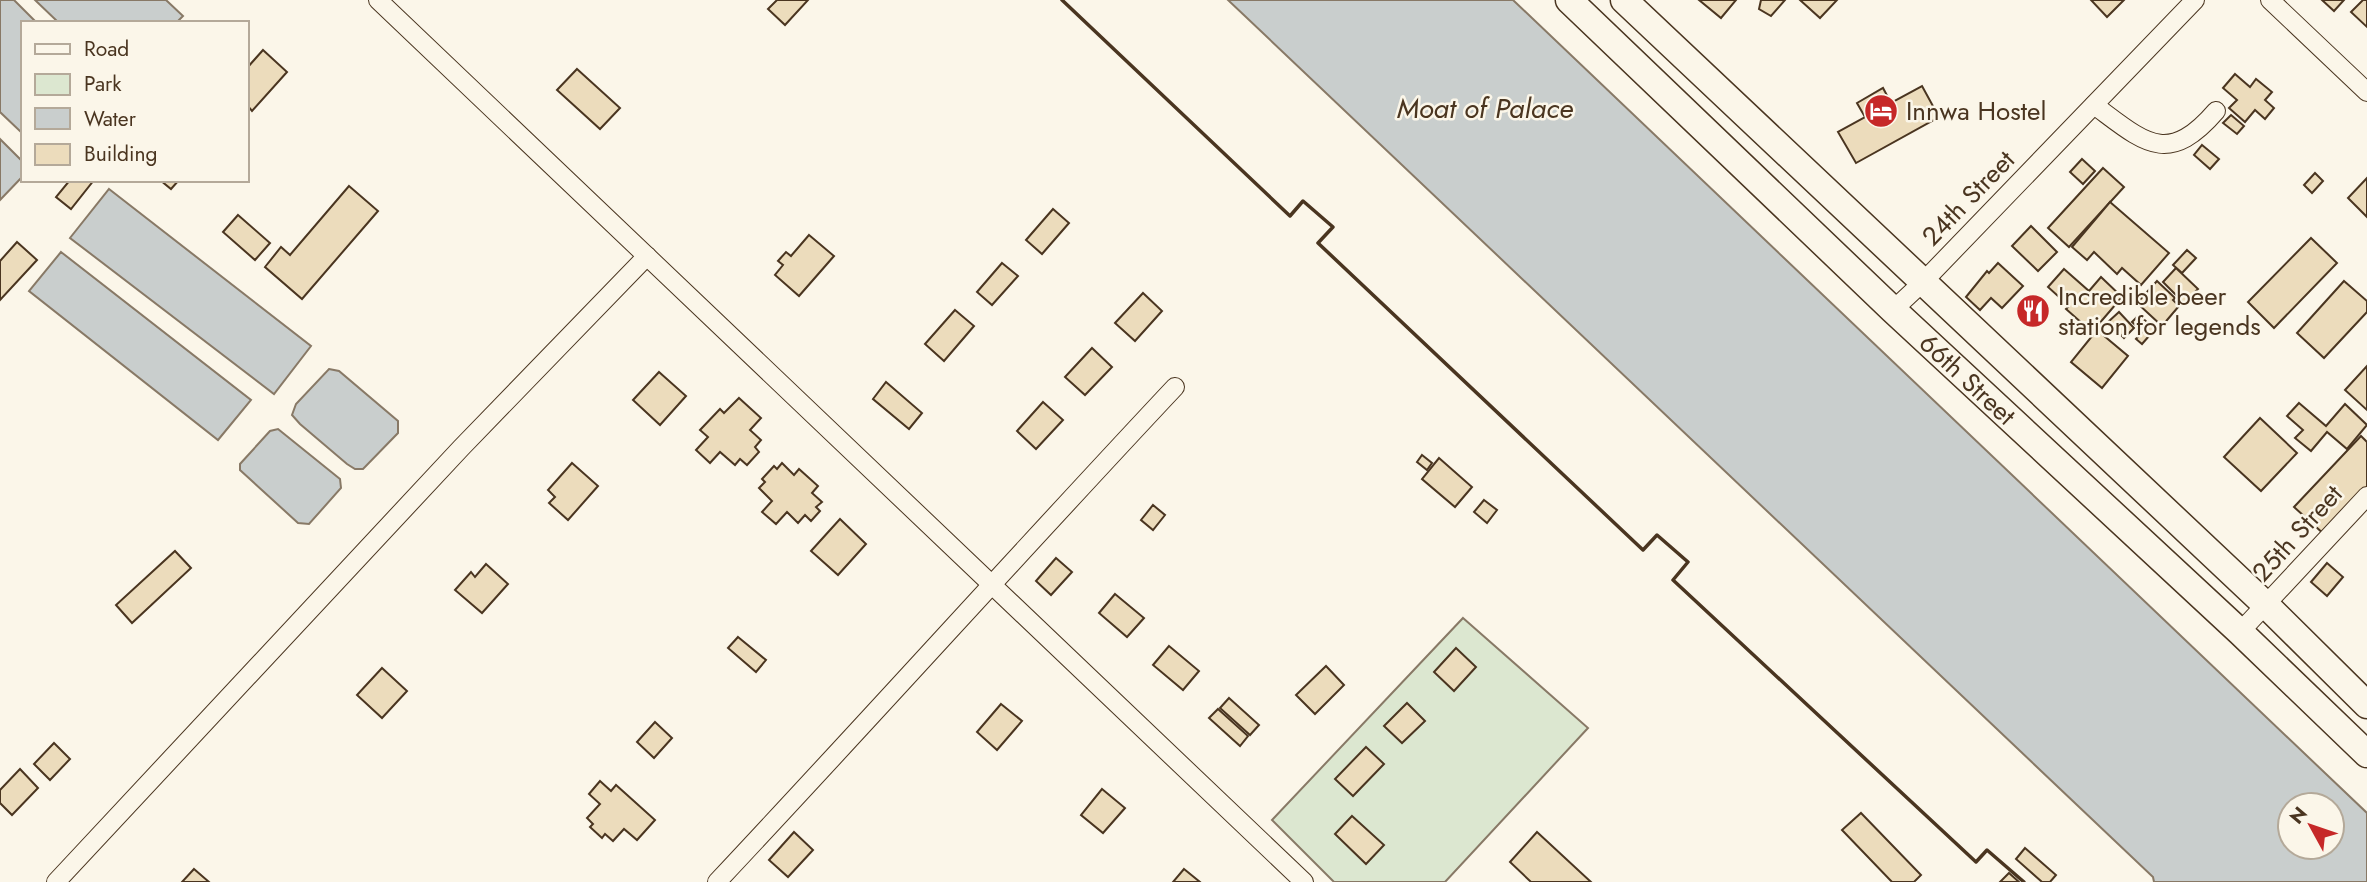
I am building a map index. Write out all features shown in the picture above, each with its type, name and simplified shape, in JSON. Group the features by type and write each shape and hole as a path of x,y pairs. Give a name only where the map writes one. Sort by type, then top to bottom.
{"main road":[{"name":"66th Street","path":"1569,0 1893,310 2240,632 2367,754"},
{"name":"66th Street","path":"1624,0 2267,606 2367,705"}],"street":[{"path":"378,0 1304,882"},
{"name":"24th Street","path":"1893,310 2195,0"},
{"path":"2270,0 2367,92"},
{"path":"2094,105 2134,134 2150,142 2168,146 2182,142 2203,126 2216,111"},
{"path":"56,882 461,448 647,256"},
{"path":"717,882 1175,387"},
{"name":"25th Street","path":"2240,632 2367,496"}],"green space":[{"path":"1463,618 1588,728 1445,882 1334,882 1272,820"}],"water":[{"path":"0,0 14,0 35,21 21,21 21,132 0,112"},
{"path":"35,0 166,0 183,16 178,21 57,21"},
{"name":"Moat of Palace","path":"1228,0 1513,0 2344,791 2276,791 2276,861 2346,861 2346,793 2367,813 2367,882 2154,882 2153,877"},
{"path":"0,139 21,160 21,178 0,200"},
{"path":"109,189 311,346 274,394 70,238"},
{"path":"61,252 251,400 218,440 29,291"},
{"path":"329,369 339,371 398,421 398,433 363,469 355,469 347,464 292,415 296,404"},
{"path":"278,429 340,479 341,488 309,524 298,523 240,470 240,464 270,431"}],"building":[{"path":"777,0 808,0 785,25 768,9"},
{"path":"1699,0 1736,0 1721,18"},
{"path":"1761,0 1785,0 1771,16 1759,9"},
{"path":"1800,0 1837,0 1820,18"},
{"path":"2091,0 2124,0 2107,17"},
{"path":"2322,0 2344,0 2334,11"},
{"path":"2363,0 2367,0 2367,27 2351,12"},
{"path":"263,50 287,72 252,111 248,106 248,67"},
{"path":"577,69 620,108 600,129 557,90"},
{"path":"2235,74 2250,87 2256,79 2272,92 2265,100 2274,108 2265,119 2255,110 2245,122 2229,108 2237,100 2223,88"},
{"path":"1922,86 1939,117 1856,163 1838,132 1865,117 1857,103 1883,88 1891,103"},
{"path":"2231,115 2244,126 2237,134 2223,123"},
{"path":"2202,145 2219,159 2210,169 2194,155"},
{"path":"2082,159 2095,171 2083,184 2070,172"},
{"path":"2103,168 2124,187 2069,247 2048,228"},
{"path":"2315,173 2323,181 2312,193 2304,185"},
{"path":"2367,178 2367,217 2348,198"},
{"path":"68,182 92,182 71,209 56,197"},
{"path":"162,182 177,182 171,189"},
{"path":"349,186 378,211 302,299 265,267 281,247 290,255"},
{"path":"2110,202 2169,253 2141,285 2122,268 2117,274 2094,252 2087,260 2072,247"},
{"path":"1053,209 1069,223 1042,254 1026,240"},
{"path":"238,215 270,243 255,260 223,232"},
{"path":"2031,226 2057,252 2038,271 2012,246"},
{"path":"809,235 834,256 799,296 775,275 783,265 778,261 786,252 791,256"},
{"path":"2311,238 2337,263 2274,328 2248,302"},
{"path":"17,242 37,260 0,300 0,261"},
{"path":"2187,250 2196,258 2182,273 2173,265"},
{"path":"1002,263 1018,276 992,305 977,292"},
{"path":"1998,263 2023,286 2002,308 1991,298 1980,310 1966,297 1987,271 1989,273"},
{"path":"2176,268 2198,289 2184,303 2163,282"},
{"path":"2064,269 2089,291 2101,277 2122,297 2092,332 2066,309 2069,306 2048,287"},
{"path":"2157,281 2175,298 2173,300 2179,306 2162,326 2137,303"},
{"path":"2344,281 2367,301 2367,312 2324,358 2297,333"},
{"path":"1143,293 1162,311 1135,341 1115,323"},
{"path":"955,310 974,326 944,361 925,344"},
{"path":"2119,312 2134,328 2124,338 2108,322"},
{"path":"2139,315 2149,324 2142,331 2132,322"},
{"path":"2150,323 2156,328 2142,344 2136,339"},
{"path":"2097,330 2128,356 2102,388 2071,362"},
{"path":"1092,348 1112,367 1085,395 1065,377"},
{"path":"2367,366 2367,410 2345,390"},
{"path":"659,372 686,396 660,425 633,400"},
{"path":"886,382 922,413 909,429 873,399"},
{"path":"739,398 761,418 750,430 761,440 755,447 759,452 747,465 740,459 735,465 720,452 710,463 696,450 708,437 700,430 720,409 724,413"},
{"path":"1043,402 1063,420 1036,449 1017,431"},
{"path":"2299,403 2326,426 2345,404 2367,425 2347,449 2327,432 2311,451 2295,438 2303,430 2287,416"},
{"path":"2260,418 2297,453 2261,491 2224,457"},
{"path":"2361,436 2367,442 2367,490 2325,535 2294,507"},
{"path":"1422,455 1432,463 1427,470 1417,462"},
{"path":"1439,458 1472,487 1455,507 1422,479"},
{"path":"572,463 598,486 568,520 549,503 555,497 548,490"},
{"path":"782,463 794,475 799,469 818,486 812,493 822,502 816,507 820,511 811,521 805,515 798,523 787,512 776,524 762,512 772,501 759,488 765,482 762,479 774,466 777,469"},
{"path":"1484,500 1497,510 1487,523 1474,512"},
{"path":"1153,505 1165,515 1153,530 1141,520"},
{"path":"840,519 866,544 838,575 811,551"},
{"path":"175,551 191,568 132,623 116,605"},
{"path":"1056,558 1072,572 1051,595 1036,581"},
{"path":"2327,563 2343,577 2327,596 2311,582"},
{"path":"486,564 508,584 482,613 455,590 471,572 475,577"},
{"path":"1115,594 1144,618 1127,637 1099,613"},
{"path":"738,637 766,660 756,672 728,648"},
{"path":"1169,646 1199,671 1183,690 1153,665"},
{"path":"1456,648 1476,667 1454,691 1434,672"},
{"path":"1326,666 1344,685 1315,714 1296,695"},
{"path":"382,668 407,691 382,718 357,695"},
{"path":"1229,698 1259,725 1250,735 1220,708"},
{"path":"1407,703 1425,721 1402,743 1384,726"},
{"path":"1001,704 1022,721 997,750 977,732"},
{"path":"1218,709 1248,736 1240,746 1209,718"},
{"path":"655,722 672,738 654,758 637,742"},
{"path":"54,743 70,759 50,780 34,764"},
{"path":"1366,747 1384,764 1353,796 1335,779"},
{"path":"20,769 38,788 12,815 0,803 0,790"},
{"path":"600,781 611,791 616,785 655,820 637,840 624,829 613,841 605,834 602,838 590,827 593,824 587,818 600,804 589,794"},
{"path":"1102,789 1125,808 1103,833 1081,815"},
{"path":"1861,813 1921,875 1914,882 1892,882 1842,830"},
{"path":"1352,816 1384,845 1366,864 1335,834"},
{"path":"794,832 813,850 788,877 769,860"},
{"path":"1537,832 1591,882 1531,882 1510,862"},
{"path":"2025,848 2056,875 2050,882 2042,882 2016,859"},
{"path":"194,869 209,882 182,882"},
{"path":"1184,869 1200,882 1173,882"},
{"path":"2009,873 2019,882 2000,882"}],"wall":[{"path":"1062,0 1290,216 1303,201 1333,227 1318,243 1643,550 1657,535 1688,562 1673,580 1976,862 1987,850 2024,882"}],"place":[{"name":"Innwa Hostel","path":"1881,111"},
{"name":"Incredible beer station for legends","path":"2033,311"}]}
